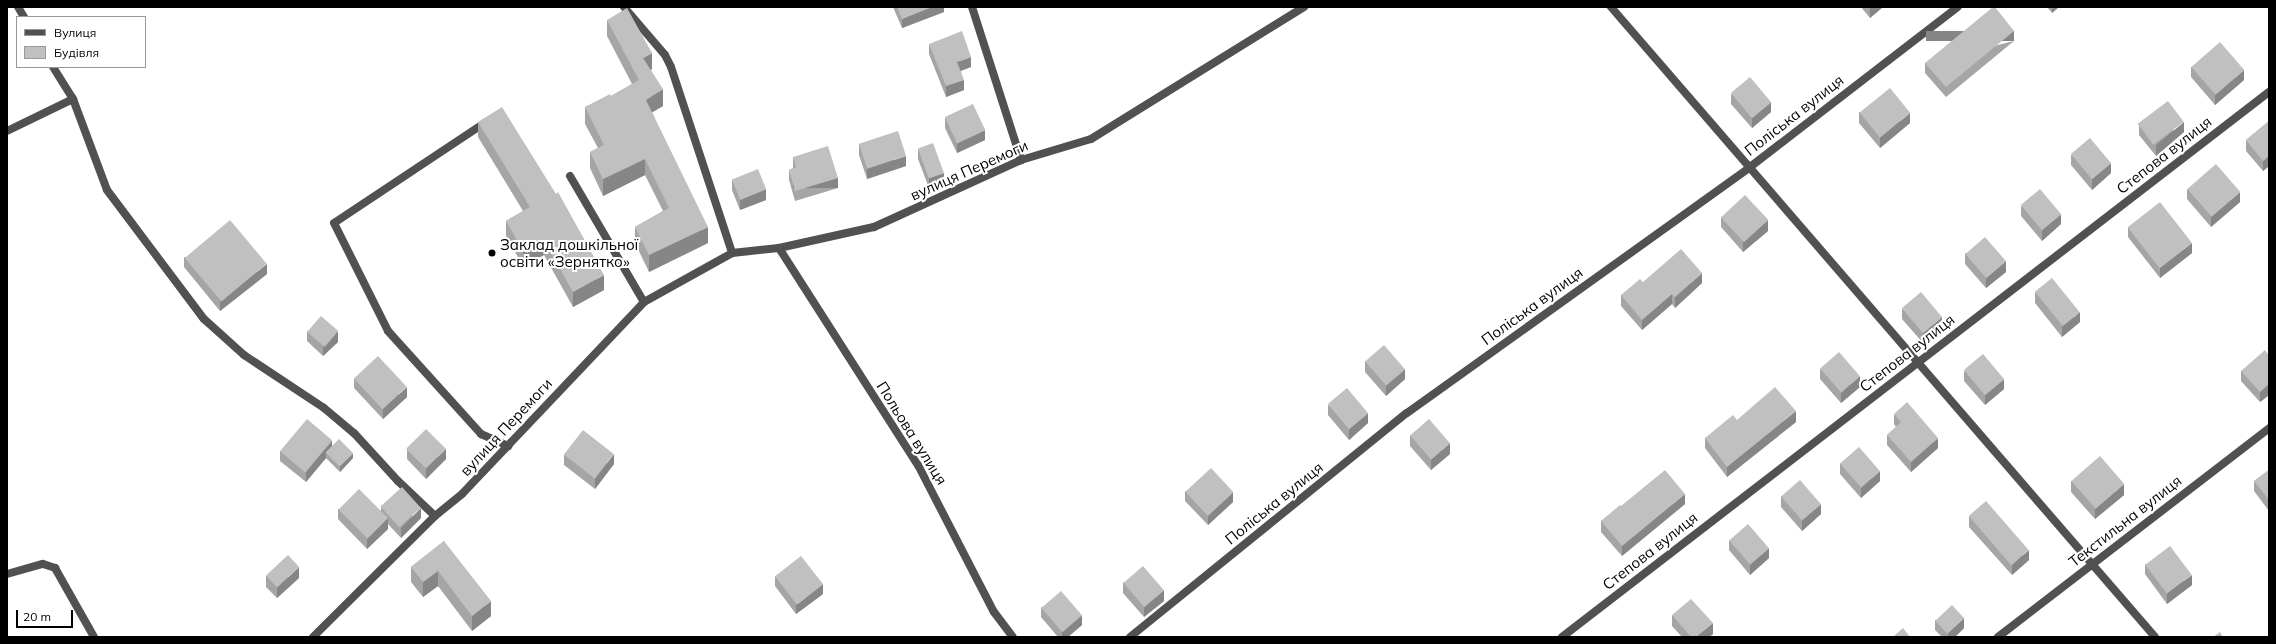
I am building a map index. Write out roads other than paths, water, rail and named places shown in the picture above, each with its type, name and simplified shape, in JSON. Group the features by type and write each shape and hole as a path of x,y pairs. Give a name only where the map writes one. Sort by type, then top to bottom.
{"street":[{"path":"18,7 23,16"},
{"path":"624,7 664,55 671,67 732,253"},
{"path":"972,7 1021,160"},
{"name":"вулиця Перемоги","path":"313,637 435,516 462,494 644,302 732,253 779,248 874,227 1021,160 1091,139 1304,7"},
{"path":"1611,7 2155,637"},
{"name":"Поліська вулиця","path":"1130,637 1407,413 1750,167 1958,7"},
{"path":"55,68 73,99 107,190 204,319 244,355 324,408 354,432 398,481 435,516"},
{"name":"Степова вулиця","path":"1562,637 2269,92"},
{"path":"7,131 73,99"},
{"path":"489,120 334,224 388,331 481,434 508,446"},
{"path":"570,176 644,302"},
{"name":"Польова вулиця","path":"779,248 918,465 994,612 1013,637"},
{"name":"Текстильна вулиця","path":"1998,637 2269,428"},
{"path":"7,574 43,564 55,568 94,637"}],"place":[{"name":"Заклад дошкільної освіти «Зернятко»","path":"492,253"}]}
